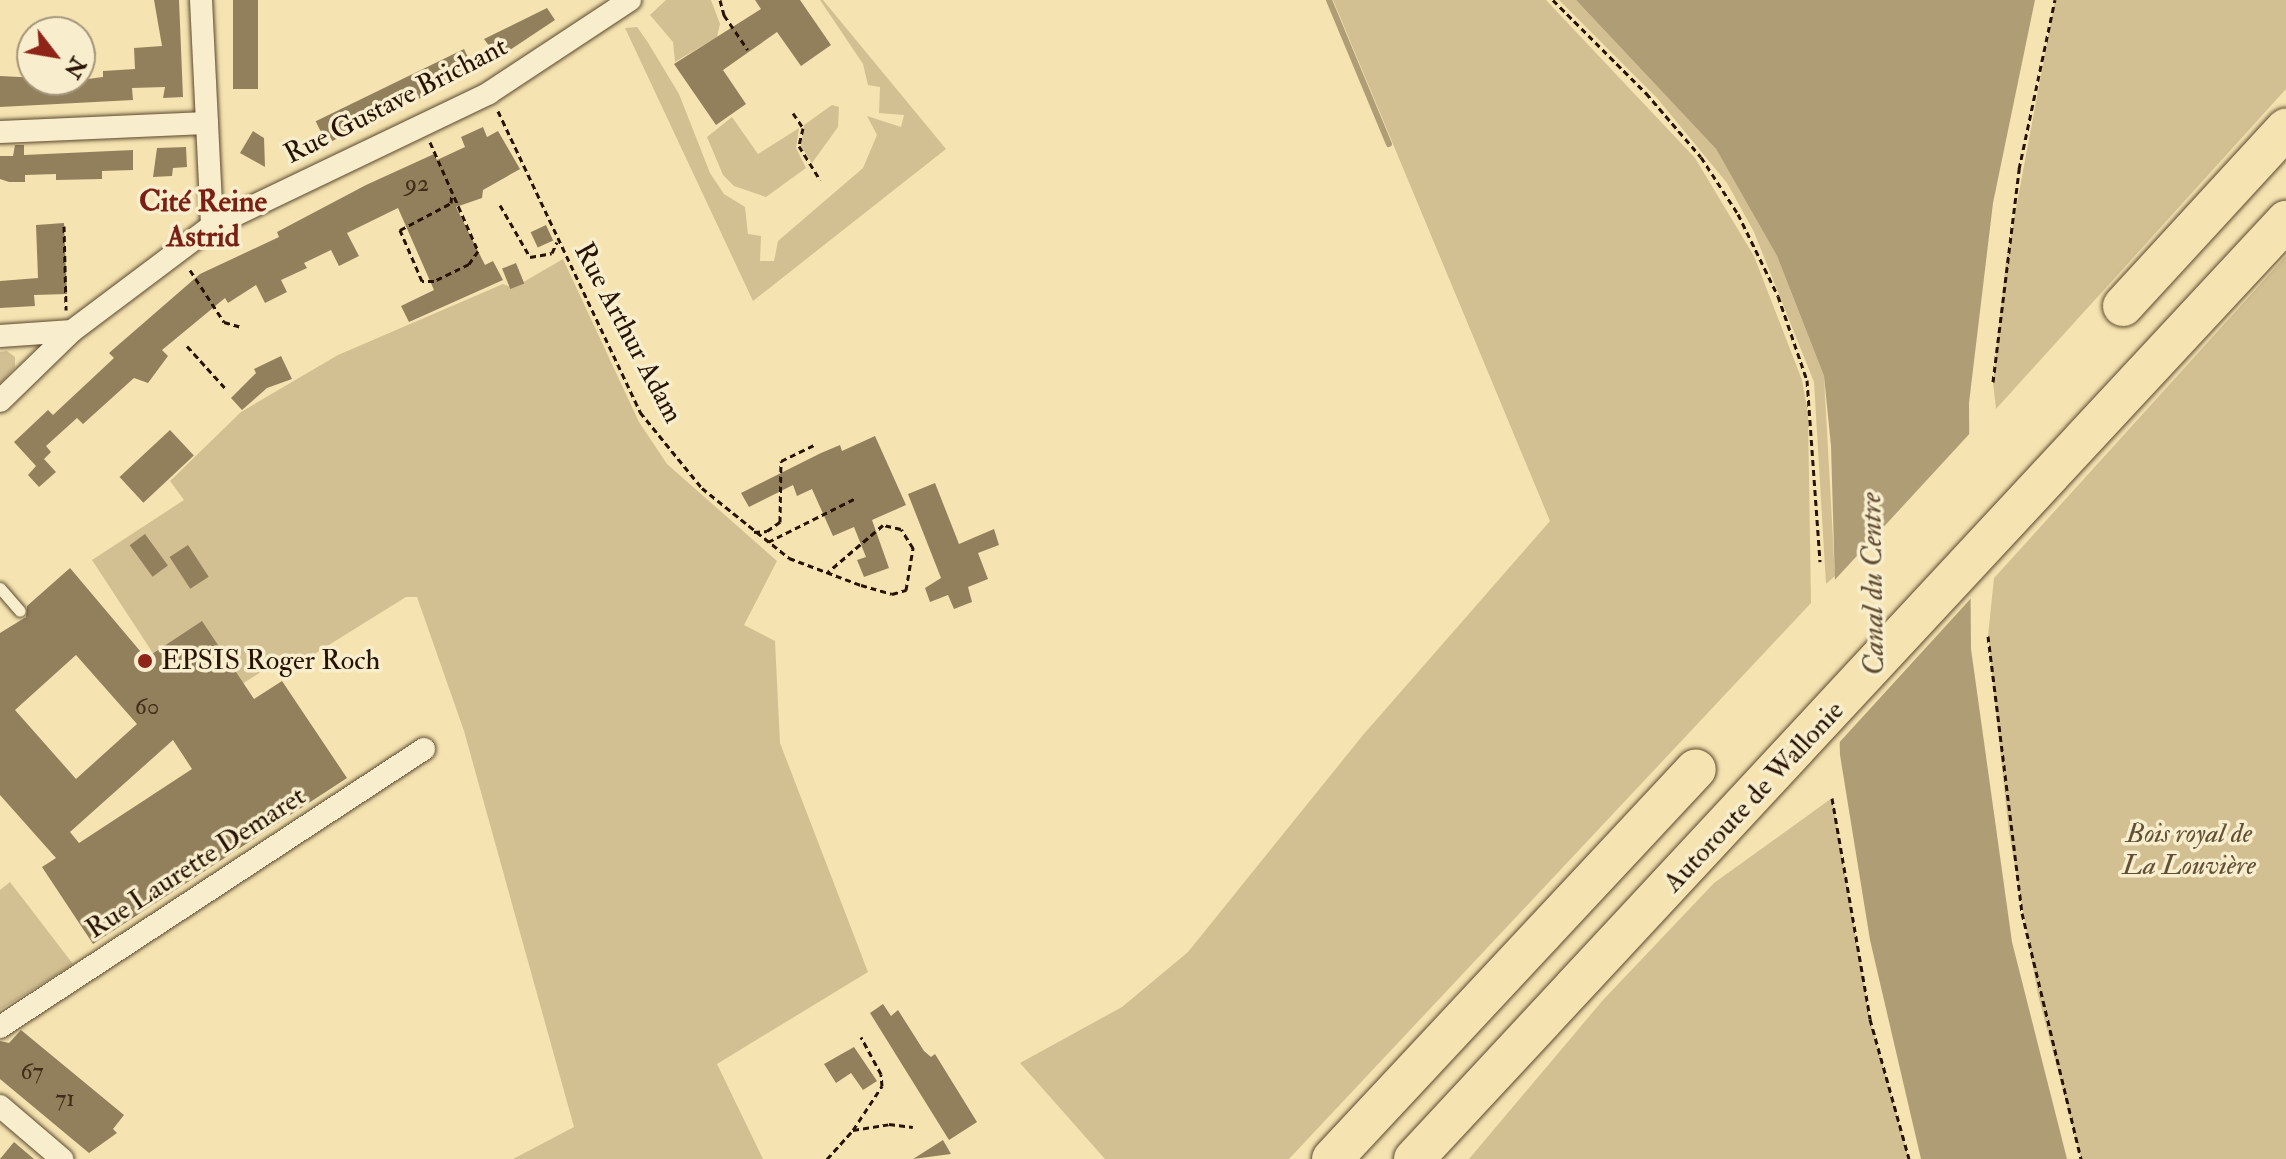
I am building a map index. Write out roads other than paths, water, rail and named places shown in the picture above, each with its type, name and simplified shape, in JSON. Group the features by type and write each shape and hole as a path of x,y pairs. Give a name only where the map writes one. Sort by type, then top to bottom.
{"highway":[{"path":"2123,306 2286,129"},
{"name":"Autoroute de Wallonie","path":"1414,1159 1706,849 2286,221"},
{"path":"1332,1159 1696,769"}],"street":[{"path":"201,0 212,226"},
{"name":"Rue Gustave Brichant","path":"0,401 70,331 178,248 212,226 489,93 630,0"},
{"path":"0,132 207,123"},
{"path":"0,336 70,331"},
{"name":"Rue Laurette Demaret","path":"0,1027 424,749"},
{"path":"0,1106 62,1159"}],"lane":[{"path":"0,588 20,611"}],"water":[{"name":"Canal du Centre","path":"1576,0 2035,0 1993,203 1969,403 1971,649 2012,942 2067,1159 1921,1159 1870,940 1840,755 1831,446 1824,376 1777,256 1716,149"}],"waterway":[{"path":"1329,0 1389,144"}],"place":[{"name":"EPSIS Roger Roch","path":"145,661"}],"district":[{"name":"Cité Reine Astrid","path":"203,219"}],"park label":[{"name":"Bois royal de La Louvière","path":"2189,850"}]}
